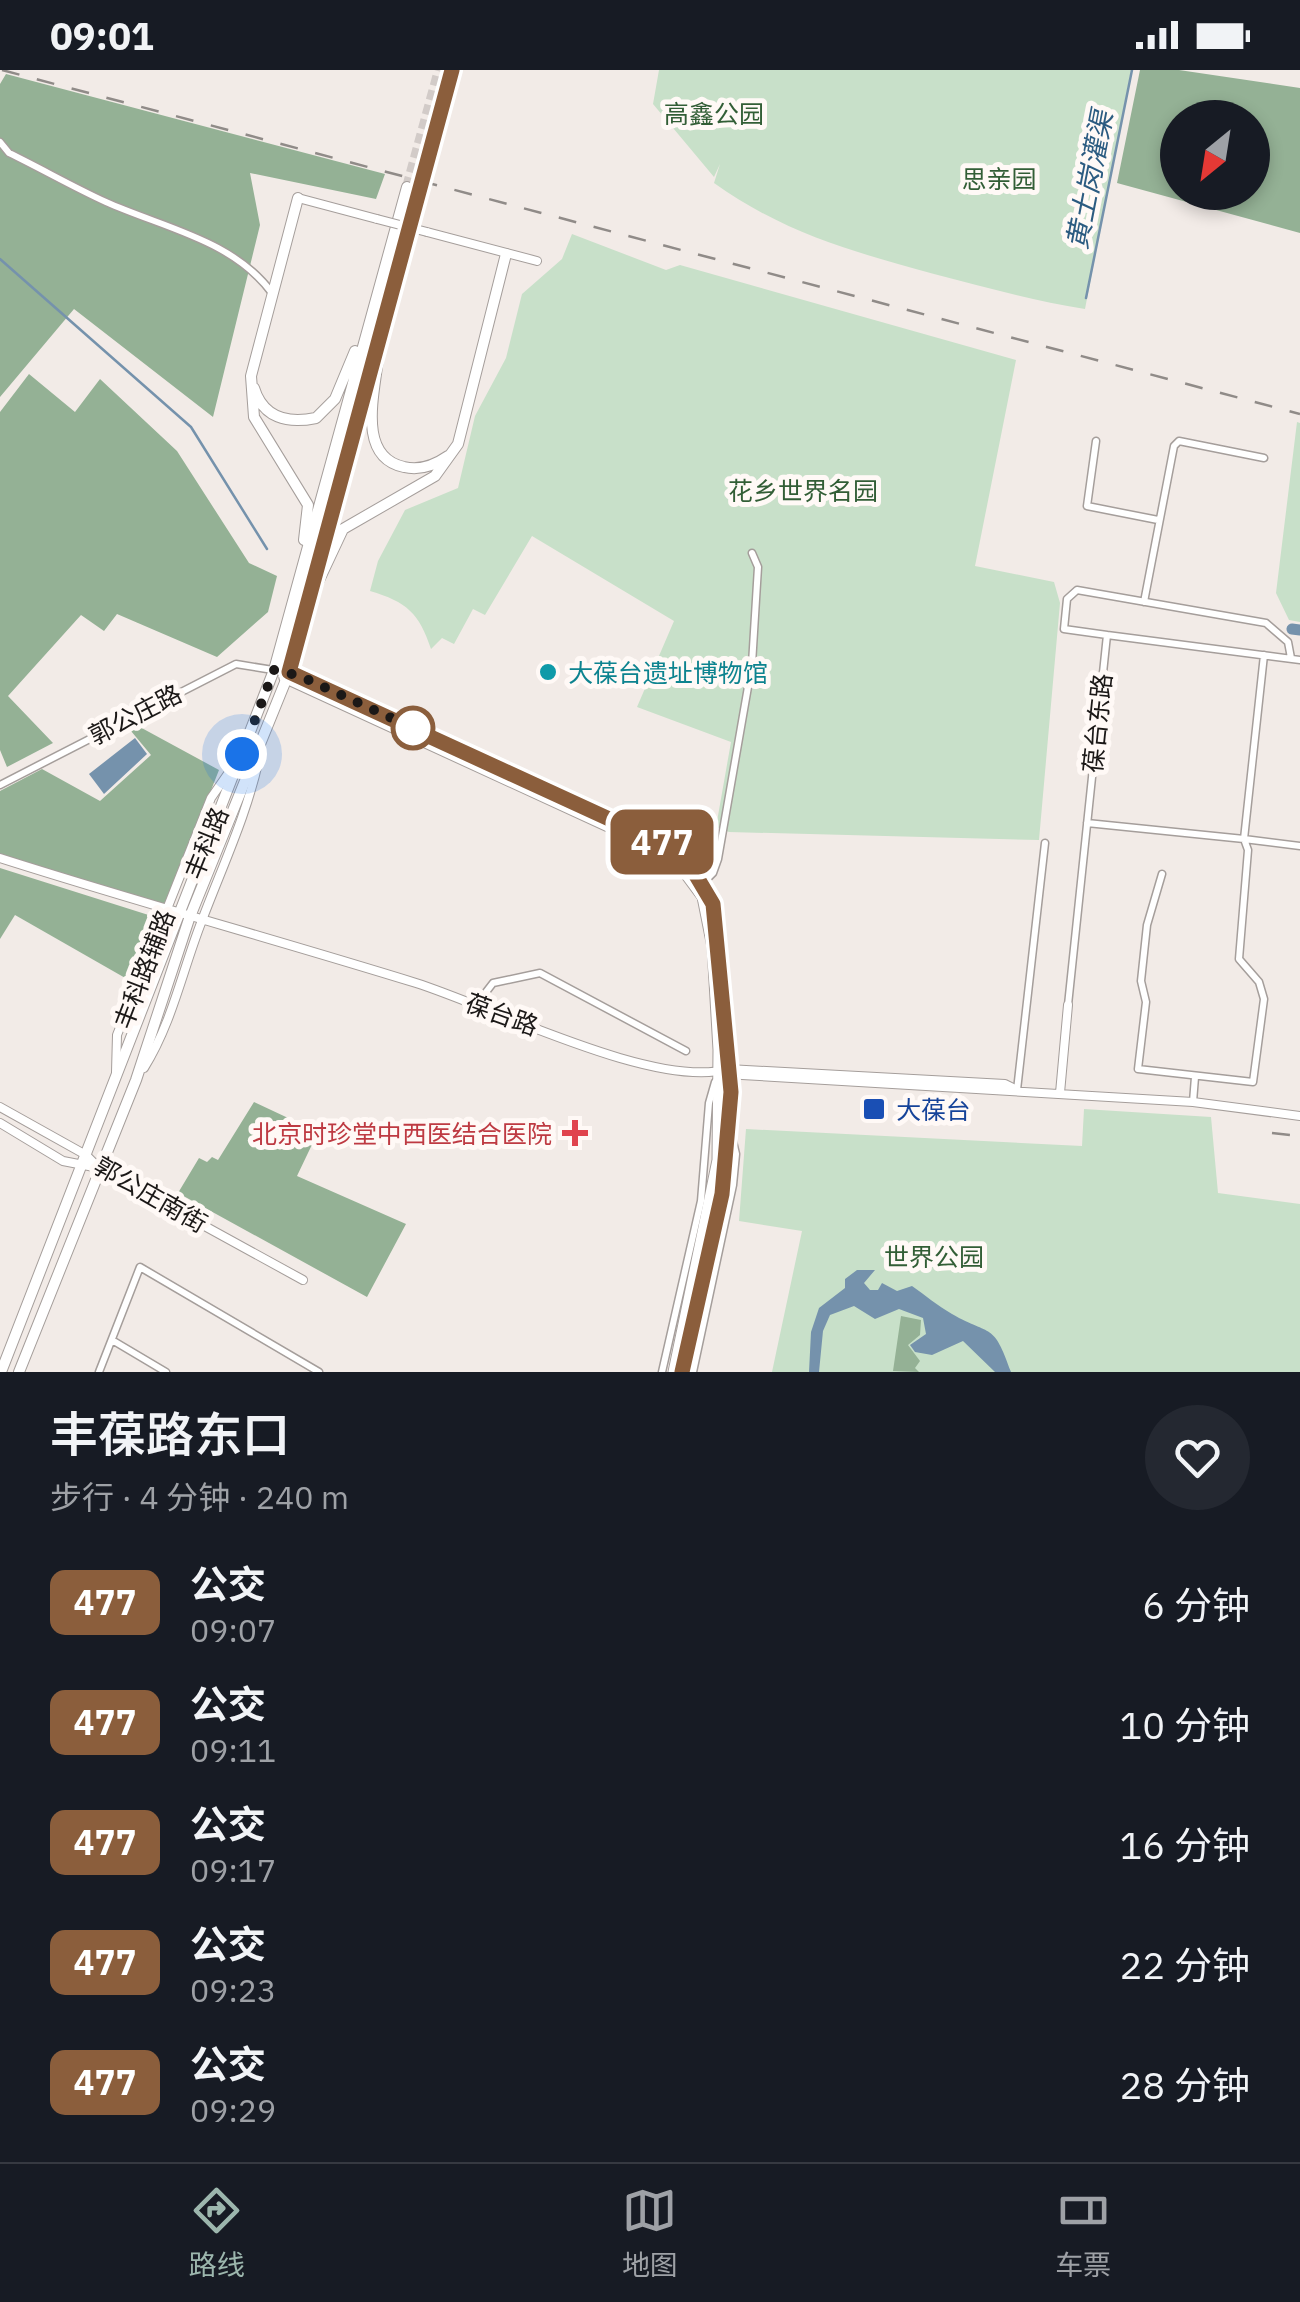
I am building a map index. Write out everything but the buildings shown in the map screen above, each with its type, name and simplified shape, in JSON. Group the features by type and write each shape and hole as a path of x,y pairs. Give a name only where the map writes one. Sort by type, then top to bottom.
{"main road":[{"name":"丰科路","path":"20,1372 136,1080 184,917 274,670 407,187"},
{"name":"丰科路","path":"2,1372 115,1081 287,676 420,190"},
{"path":"298,198 251,376 254,417 308,504 301,570"},
{"path":"306,604 326,572 343,528 435,476 458,444 506,254"},
{"path":"251,376 256,394 272,415 286,420 316,418 335,399 369,323"},
{"path":"381,329 372,425 380,453 391,462 418,468 446,458 458,444"},
{"path":"274,670 668,846 701,886 712,947 730,1133 720,1206 682,1372"},
{"path":"673,1372 713,1184 725,1071"}],"street":[{"path":"0,142 9,153 93,195 189,234 255,270 272,293"},
{"path":"298,198 536,262"},
{"path":"1096,441 1086,506 1158,520"},
{"path":"1144,602 1158,520 1179,441 1264,458"},
{"path":"701,886 718,859 752,664 758,567 752,554"},
{"path":"1077,590 1266,623 1288,642 1295,659 1064,629 1066,600 1077,590"},
{"name":"葆台东路","path":"1068,1005 1107,635"},
{"path":"1162,874 1147,925 1141,981 1146,1002 1138,1070 1254,1082 1264,998 1259,982 1239,959 1248,850 1244,839 1264,654"},
{"name":"郭公庄路","path":"0,785 236,664 274,670"},
{"path":"1086,823 1300,846"},
{"path":"1018,1090 1045,843"},
{"name":"葆台路","path":"0,858 184,917 295,946 627,1059 692,1073 725,1071 942,1090 1018,1090 1194,1102 1300,1116"},
{"path":"476,1005 493,983 540,973 686,1051"},
{"path":"1060,1093 1068,1005"},
{"path":"662,1372 704,1183 709,1103 725,1071"},
{"path":"1194,1102 1195,1077"},
{"name":"郭公庄南街","path":"0,1107 86,1155 98,1168 304,1280"},
{"path":"0,1123 80,1168 98,1168"},
{"path":"692,1372 733,1185 736,1154 730,1133"},
{"path":"99,1372 140,1266 318,1372"},
{"path":"112,1340 166,1372"}],"green space":[{"name":"思亲园","path":"659,70 1131,70 1085,309 875,257 767,216 714,183 720,164 714,177 653,104"},
{"path":"1140,70 1179,70 1300,88 1300,233 1216,210 1270,210 1270,100 1160,100 1160,195 1117,183"},
{"path":"6,74 385,174 376,199 250,173 260,225 213,417 74,309 0,397 0,84"},
{"name":"花乡世界名园","path":"572,234 666,270 680,265 1016,360 975,566 1054,582 1060,603 1039,840 729,832 716,827 731,742 637,707 674,621 532,536 485,615 473,609 454,644 442,638 431,649 422,626 410,611 370,591 378,561 405,510 458,488 475,416 506,358 522,294 562,259"},
{"path":"29,374 75,412 100,379 177,451 249,563 277,576 268,612 217,657 117,614 104,631 81,615 8,696 53,743 7,767 0,750 0,412"},
{"path":"1297,422 1300,622 1289,620 1276,593"},
{"path":"138,726 219,770 165,907 0,854 0,791 42,769 100,801 151,755 131,731"},
{"path":"0,868 158,918 134,983 15,915 0,939"},
{"path":"254,1102 318,1132 297,1176 406,1224 367,1297 178,1193 199,1158 207,1162 212,1157 218,1160"},
{"name":"世界公园","path":"1084,1109 1211,1117 1218,1193 1300,1204 1300,1372 772,1372 802,1231 739,1221 746,1129 1082,1146"},
{"path":"901,1316 921,1320 920,1335 908,1345 920,1361 915,1368 919,1372 893,1371"}],"water":[{"path":"135,738 147,754 104,794 89,774"},
{"path":"857,1270 875,1270 864,1283 870,1290 878,1290 882,1283 897,1291 912,1286 952,1314 990,1332 1011,1372 995,1372 963,1341 932,1355 915,1352 910,1345 926,1334 923,1318 899,1309 875,1319 854,1306 830,1315 823,1331 819,1372 809,1372 811,1332 819,1308 845,1288 845,1279"}],"waterway":[{"name":"黄土岗灌渠","path":"1086,298 1132,70"},
{"path":"0,259 191,427 267,549"},
{"path":"1292,629 1300,630"}],"tunnel":[{"path":"407,187 439,70"},
{"path":"420,190 452,70"}],"railway":[{"path":"2,70 1300,414"},
{"path":"1272,1133 1300,1136"}],"bus line":[{"name":"477","path":"452,70 289,672 668,846 688,862 704,884 713,904 718,933 731,1092 730,1133 722,1194 682,1372"}],"place":[{"name":"大葆台遗址博物馆","path":"548,672"},
{"name":"大葆台","path":"874,1109"},
{"name":"北京时珍堂中西医结合医院","path":"575,1133"}],"route":[{"path":"242,754 274,670 300,676 413,728"}],"park label":[{"name":"高鑫公园","path":"714,113"}]}
